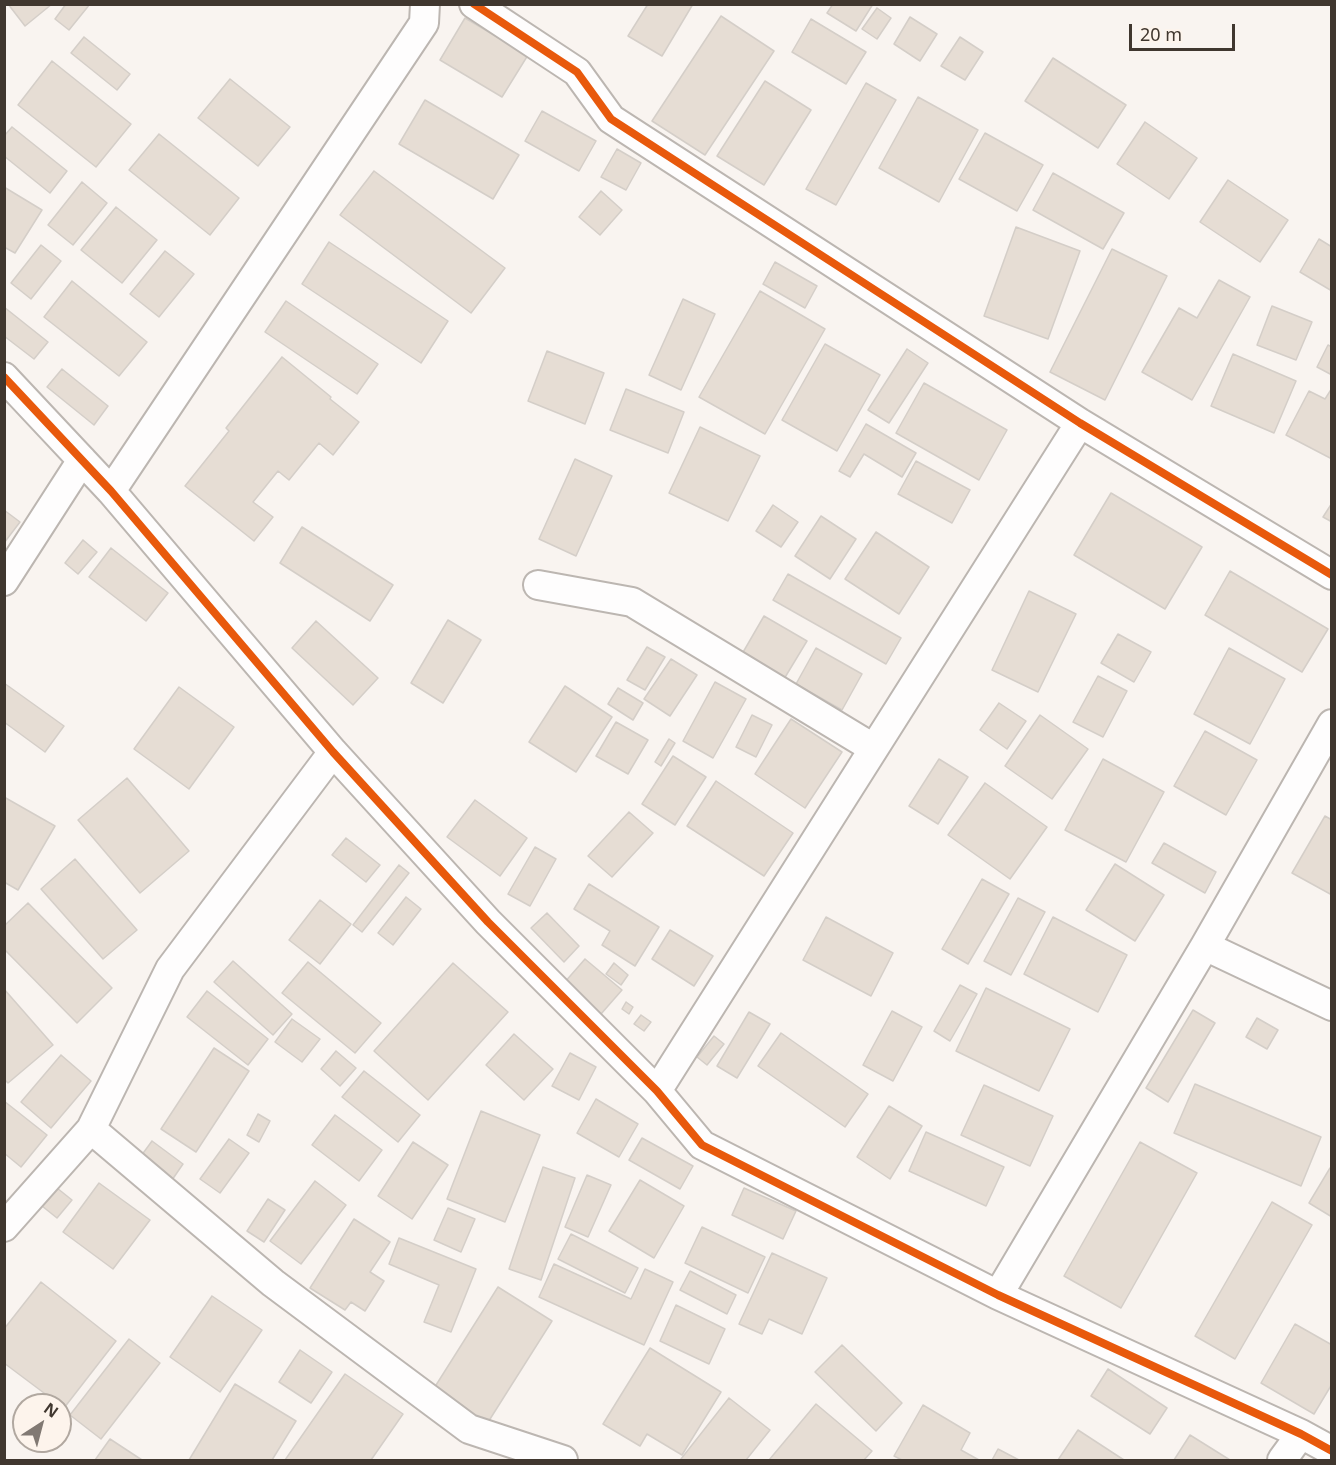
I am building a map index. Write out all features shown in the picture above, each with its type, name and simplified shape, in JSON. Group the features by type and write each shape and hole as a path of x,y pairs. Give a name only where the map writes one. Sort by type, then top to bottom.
{"street":[{"path":"111,491 424,23 425,4"},
{"path":"474,4 577,72 611,119 1080,423 1332,575"},
{"path":"4,377 111,491 333,752 488,921 657,1091 702,1145 998,1295 1301,1434 1332,1451"},
{"path":"657,1091 1080,423"},
{"path":"4,581 82,460"},
{"path":"538,585 632,602 873,748"},
{"path":"998,1295 1332,724"},
{"path":"4,1227 91,1129 170,969 333,752"},
{"path":"1204,946 1332,1006"},
{"path":"91,1129 273,1283 469,1429 563,1461"},
{"path":"1282,1461 1301,1434"}],"building":[{"path":"8,4 52,4 25,26"},
{"path":"66,4 90,4 69,30 55,19"},
{"path":"648,4 693,4 662,56 628,36"},
{"path":"833,4 873,4 856,31 827,13"},
{"path":"877,8 891,18 877,39 862,29"},
{"path":"721,16 774,51 705,155 652,121"},
{"path":"910,17 937,34 920,61 894,44"},
{"path":"465,18 528,55 502,97 440,60"},
{"path":"811,19 866,52 846,84 792,52"},
{"path":"84,37 130,74 117,90 71,53"},
{"path":"960,37 983,52 965,80 941,66"},
{"path":"1053,58 1126,105 1098,148 1025,101"},
{"path":"52,61 131,124 96,167 18,105"},
{"path":"230,79 290,127 258,166 198,118"},
{"path":"765,81 811,110 764,185 717,156"},
{"path":"866,83 896,100 836,205 806,189"},
{"path":"918,97 978,130 939,202 879,168"},
{"path":"425,100 519,155 493,199 399,144"},
{"path":"542,111 596,141 579,171 525,141"},
{"path":"1145,122 1197,158 1169,199 1117,164"},
{"path":"12,127 67,171 50,193 4,156 4,136"},
{"path":"985,133 1043,165 1017,211 959,179"},
{"path":"159,134 239,198 210,235 129,170"},
{"path":"617,149 641,163 626,190 601,177"},
{"path":"374,171 505,268 471,313 340,215"},
{"path":"1053,173 1124,213 1103,249 1033,210"},
{"path":"1228,180 1288,220 1260,262 1200,222"},
{"path":"82,182 107,203 73,245 48,225"},
{"path":"4,187 42,210 15,253 4,247"},
{"path":"601,191 622,210 600,235 579,217"},
{"path":"116,207 157,240 122,283 81,250"},
{"path":"1016,227 1080,251 1048,339 984,316"},
{"path":"1319,239 1332,247 1332,291 1300,272"},
{"path":"329,242 448,321 421,363 302,284"},
{"path":"41,245 61,261 31,299 11,283"},
{"path":"1112,249 1167,276 1105,400 1050,372"},
{"path":"165,251 194,274 159,317 130,294"},
{"path":"775,262 817,286 805,308 763,284"},
{"path":"1219,280 1250,297 1192,400 1142,372 1179,308 1197,318"},
{"path":"72,281 147,342 119,376 44,317"},
{"path":"760,291 825,329 765,434 699,397"},
{"path":"683,299 715,314 681,390 649,375"},
{"path":"286,301 378,364 357,394 265,332"},
{"path":"1272,306 1312,322 1296,360 1257,345"},
{"path":"4,307 48,342 34,359 4,336"},
{"path":"825,344 880,375 837,451 782,420"},
{"path":"1328,345 1332,347 1332,375 1317,367"},
{"path":"907,349 928,363 889,423 868,410"},
{"path":"547,351 604,373 585,424 528,401"},
{"path":"1233,354 1296,381 1274,433 1211,406"},
{"path":"282,357 359,422 333,455 319,443 289,480 278,471 253,502 273,517 254,541 185,486 229,431 226,428"},
{"path":"62,369 108,406 94,425 47,387"},
{"path":"924,383 1007,430 979,480 896,433"},
{"path":"1332,388 1332,459 1286,435 1309,391 1325,399"},
{"path":"626,389 684,412 668,453 610,430"},
{"path":"866,424 916,453 902,477 864,454 850,477 839,471"},
{"path":"700,427 760,456 728,521 669,493"},
{"path":"575,459 612,476 576,556 539,539"},
{"path":"916,461 970,490 952,523 898,494"},
{"path":"1111,493 1202,547 1165,609 1074,555"},
{"path":"1332,503 1332,522 1323,517"},
{"path":"773,505 798,522 781,547 756,531"},
{"path":"4,510 20,522 4,543"},
{"path":"821,516 856,539 830,579 795,556"},
{"path":"302,527 393,585 370,621 280,563"},
{"path":"876,532 929,567 899,614 845,579"},
{"path":"83,540 97,552 78,574 65,563"},
{"path":"111,548 168,593 146,621 89,577"},
{"path":"1230,571 1328,629 1302,672 1205,615"},
{"path":"788,574 901,638 886,664 773,600"},
{"path":"1029,591 1076,614 1038,692 992,670"},
{"path":"764,616 807,641 784,679 742,654"},
{"path":"448,620 481,640 443,703 411,683"},
{"path":"316,621 378,678 353,705 292,648"},
{"path":"1118,634 1151,652 1134,682 1101,663"},
{"path":"647,647 665,657 645,690 627,680"},
{"path":"816,648 862,674 842,710 796,684"},
{"path":"1229,648 1285,679 1250,744 1194,714"},
{"path":"671,659 697,675 670,716 644,699"},
{"path":"1098,676 1127,691 1103,737 1073,722"},
{"path":"715,682 746,699 713,758 683,741"},
{"path":"4,683 64,726 45,752 4,722"},
{"path":"565,686 612,717 576,772 529,742"},
{"path":"179,687 234,727 189,789 134,749"},
{"path":"618,688 643,703 633,720 608,704"},
{"path":"999,703 1026,721 1007,749 980,730"},
{"path":"752,715 772,725 756,757 736,747"},
{"path":"1040,715 1088,749 1052,799 1005,766"},
{"path":"791,719 842,752 805,808 755,774"},
{"path":"616,722 648,740 628,774 596,756"},
{"path":"1205,731 1257,760 1226,815 1174,786"},
{"path":"669,739 675,743 661,766 655,762"},
{"path":"673,756 706,777 675,825 642,804"},
{"path":"939,759 968,777 938,824 909,806"},
{"path":"1103,759 1164,792 1126,862 1065,830"},
{"path":"127,778 189,851 140,893 78,820"},
{"path":"716,781 793,833 764,876 687,826"},
{"path":"985,783 1047,827 1010,879 948,835"},
{"path":"4,797 55,826 18,890 4,882"},
{"path":"475,800 527,838 500,876 447,837"},
{"path":"629,812 653,833 612,877 588,856"},
{"path":"1325,816 1332,820 1332,895 1292,873"},
{"path":"346,838 380,865 366,882 332,855"},
{"path":"1164,843 1216,872 1205,893 1152,863"},
{"path":"535,847 556,859 530,906 508,894"},
{"path":"75,859 137,930 103,959 41,889"},
{"path":"1115,864 1164,895 1135,941 1086,910"},
{"path":"399,865 409,873 362,932 353,925"},
{"path":"982,879 1009,894 968,964 942,949"},
{"path":"589,884 659,927 635,966 602,945 610,931 574,909"},
{"path":"406,897 421,909 393,945 378,933"},
{"path":"1018,898 1045,912 1011,975 984,961"},
{"path":"320,900 351,924 320,964 289,940"},
{"path":"28,903 112,988 77,1023 4,949 4,926"},
{"path":"547,913 579,946 564,962 531,928"},
{"path":"826,917 893,953 871,996 803,960"},
{"path":"1053,917 1127,955 1098,1012 1024,974"},
{"path":"670,930 713,956 694,986 652,959"},
{"path":"585,959 622,990 601,1014 564,983"},
{"path":"233,961 292,1014 273,1035 214,982"},
{"path":"308,962 381,1023 355,1053 282,993"},
{"path":"453,963 508,1012 428,1100 374,1051"},
{"path":"614,963 628,975 621,985 606,974"},
{"path":"960,985 977,994 950,1041 934,1031"},
{"path":"986,988 1070,1029 1039,1091 956,1051"},
{"path":"4,989 53,1045 8,1083 4,1079"},
{"path":"207,991 268,1039 248,1065 187,1017"},
{"path":"626,1002 633,1007 629,1014 622,1009"},
{"path":"1193,1010 1215,1023 1168,1102 1146,1088"},
{"path":"892,1011 922,1027 893,1081 863,1065"},
{"path":"749,1012 770,1024 737,1078 717,1066"},
{"path":"641,1015 651,1022 644,1031 634,1024"},
{"path":"1257,1018 1278,1030 1267,1049 1246,1037"},
{"path":"292,1019 320,1039 302,1062 275,1042"},
{"path":"781,1033 868,1094 845,1127 758,1066"},
{"path":"514,1034 553,1069 524,1100 486,1065"},
{"path":"714,1036 724,1044 707,1065 697,1057"},
{"path":"214,1048 249,1071 196,1152 161,1129"},
{"path":"336,1051 356,1068 340,1086 321,1069"},
{"path":"570,1053 596,1067 579,1100 552,1086"},
{"path":"61,1055 91,1081 51,1128 21,1102"},
{"path":"364,1071 420,1115 398,1142 342,1097"},
{"path":"1195,1084 1321,1137 1301,1186 1174,1133"},
{"path":"984,1085 1053,1116 1030,1166 961,1135"},
{"path":"596,1099 638,1124 619,1157 577,1133"},
{"path":"4,1101 47,1135 21,1167 4,1153"},
{"path":"889,1106 922,1126 890,1179 857,1157"},
{"path":"481,1111 540,1135 505,1222 447,1199"},
{"path":"258,1114 270,1121 259,1142 247,1135"},
{"path":"335,1115 382,1150 359,1181 312,1145"},
{"path":"926,1132 1004,1167 986,1206 909,1171"},
{"path":"642,1138 693,1166 680,1189 629,1160"},
{"path":"229,1139 249,1153 220,1193 200,1179"},
{"path":"152,1141 183,1164 172,1180 141,1156"},
{"path":"413,1142 448,1165 412,1219 378,1196"},
{"path":"1140,1142 1197,1173 1121,1308 1064,1276"},
{"path":"543,1167 575,1178 541,1280 509,1269"},
{"path":"1330,1168 1332,1169 1332,1217 1309,1203"},
{"path":"587,1175 611,1185 588,1237 565,1227"},
{"path":"640,1180 684,1206 654,1258 609,1231"},
{"path":"315,1181 346,1205 301,1264 270,1241"},
{"path":"99,1183 150,1220 113,1269 63,1232"},
{"path":"57,1188 72,1200 57,1218 42,1206"},
{"path":"744,1188 796,1211 783,1239 732,1215"},
{"path":"268,1199 285,1210 264,1242 247,1231"},
{"path":"1272,1202 1312,1225 1235,1359 1195,1336"},
{"path":"448,1208 475,1219 461,1252 434,1240"},
{"path":"354,1219 390,1242 370,1272 384,1281 365,1311 351,1302 345,1310 310,1288"},
{"path":"702,1227 765,1257 748,1293 685,1263"},
{"path":"571,1234 638,1268 625,1293 558,1259"},
{"path":"399,1238 476,1269 451,1332 424,1322 439,1285 389,1264"},
{"path":"772,1253 827,1278 802,1334 769,1319 762,1334 739,1324"},
{"path":"554,1264 631,1299 645,1269 673,1282 644,1345 539,1297"},
{"path":"690,1271 736,1295 727,1314 680,1290"},
{"path":"41,1282 116,1341 72,1398 72,1393 44,1393 4,1363 4,1329"},
{"path":"498,1287 552,1321 485,1427 431,1393"},
{"path":"212,1296 262,1330 220,1392 170,1357"},
{"path":"676,1305 725,1329 709,1364 660,1341"},
{"path":"1295,1324 1332,1345 1332,1384 1314,1414 1261,1383"},
{"path":"129,1339 160,1363 101,1439 72,1417 72,1412"},
{"path":"842,1345 902,1403 876,1431 815,1372"},
{"path":"650,1348 721,1392 682,1455 647,1434 640,1446 603,1424"},
{"path":"300,1350 332,1372 311,1403 279,1382"},
{"path":"1108,1369 1167,1408 1150,1434 1091,1396"},
{"path":"345,1374 403,1414 371,1460 285,1460"},
{"path":"235,1384 296,1421 272,1460 189,1460"},
{"path":"729,1398 770,1430 746,1460 682,1460 681,1459"},
{"path":"816,1404 872,1451 864,1460 769,1460"},
{"path":"923,1405 970,1433 961,1450 979,1460 902,1460 894,1456"},
{"path":"1078,1430 1124,1460 1058,1460"},
{"path":"1190,1435 1230,1460 1174,1460"},
{"path":"110,1439 142,1460 95,1460"},
{"path":"998,1449 1019,1460 992,1460"}],"cycle path":[{"path":"474,4 577,72 611,119 1080,423 1332,575"},
{"path":"4,377 111,491 333,752 488,922 657,1091 702,1145 998,1295 1301,1434 1332,1451"}]}
